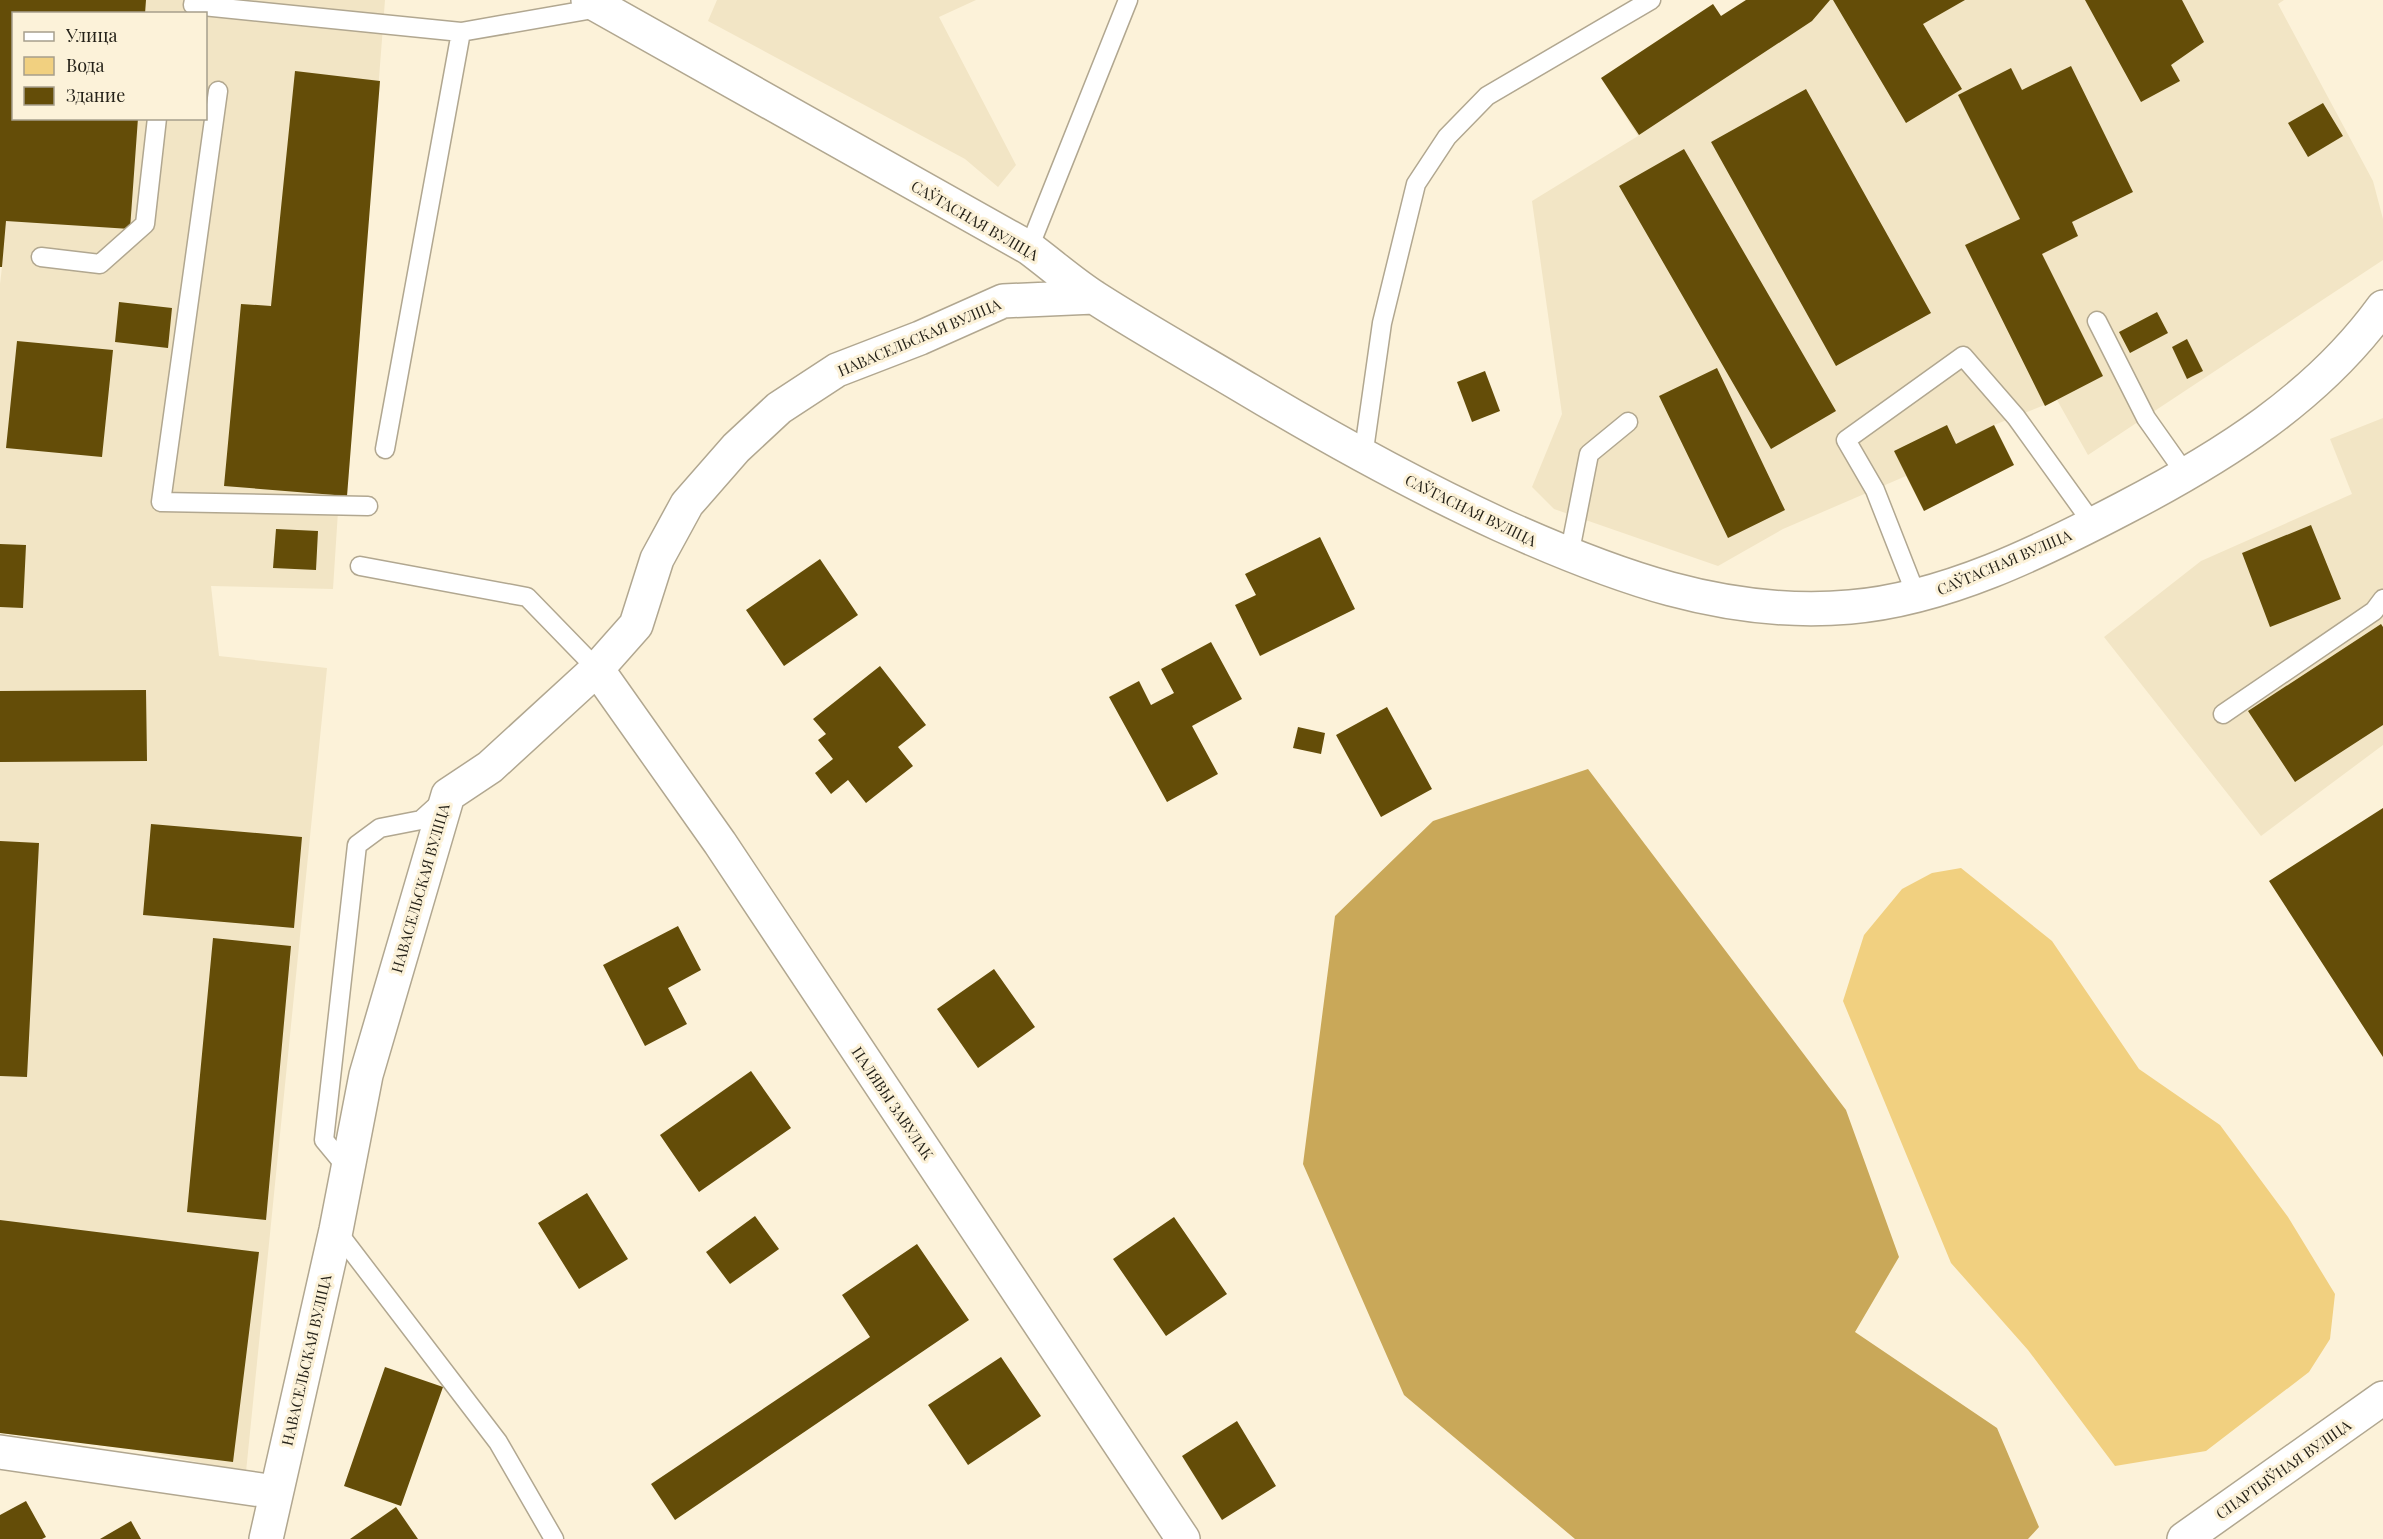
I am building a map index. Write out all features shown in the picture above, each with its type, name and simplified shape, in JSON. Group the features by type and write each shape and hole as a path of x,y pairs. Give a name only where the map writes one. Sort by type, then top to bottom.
{"street":[{"name":"САЎГАСНАЯ ВУЛІЦА","path":"593,4 1029,248 1094,297 1363,457 1470,511 1569,556 1642,582 1682,592 1781,610 1851,607 1917,597 1986,572 2093,524 2187,476 2245,439 2310,389 2366,330 2383,307"},
{"name":"НАВАСЕЛЬСКАЯ ВУЛІЦА","path":"266,1539 336,1230 366,1076 448,795 490,767 597,669 636,625 657,559 687,504 736,448 779,408 837,370 920,338 1003,301 1094,297"},
{"name":"ПАЛЯВЫ ЗАВУЛАК","path":"597,669 720,843 1183,1539"},
{"name":"СПАРТЫЎНАЯ ВУЛІЦА","path":"2184,1539 2383,1398"},
{"path":"0,1452 275,1492"}],"lane":[{"path":"1029,248 1128,0"},
{"path":"1363,457 1382,323 1416,184 1447,137 1487,96 1651,0"},
{"path":"190,6 461,33 593,4"},
{"path":"384,449 461,33"},
{"path":"218,91 161,502 368,506"},
{"path":"41,257 100,264 145,224 157,120"},
{"path":"2097,321 2146,417 2187,476"},
{"path":"1917,597 1875,490 1846,440 1964,356 2016,417 2093,524"},
{"path":"1569,556 1589,454 1628,422"},
{"path":"360,566 527,597 597,669"},
{"path":"2223,714 2374,611 2383,599"},
{"path":"348,1169 324,1140 357,845 380,828 421,820 448,795"},
{"path":"336,1230 498,1442 554,1539"}],"shaded area":[{"path":"0,0 385,0 347,496 339,496 333,589 211,586 219,656 327,668 246,1472 138,1450 0,1433 0,284 2,267 0,267"},
{"path":"717,0 976,0 939,17 1016,165 998,187 965,159 708,21"},
{"path":"1746,0 2284,0 2278,4 2373,181 2383,219 2383,260 2088,455 2057,400 1994,425 2014,465 1924,511 1906,476 1783,529 1718,566 1554,509 1532,487 1562,414 1532,201 1638,136 1601,78 1713,4 1721,16"},
{"path":"2383,418 2383,745 2261,836 2104,637 2201,561 2352,494 2330,439"},
{"path":"1588,769 1846,1110 1899,1257 1855,1332 1997,1428 2039,1527 2028,1539 1575,1539 1404,1395 1303,1164 1335,916 1433,821"}],"water":[{"path":"1961,868 2052,941 2139,1069 2220,1125 2288,1217 2335,1294 2330,1339 2309,1372 2206,1451 2115,1466 2028,1350 1951,1263 1843,1001 1864,935 1902,889 1932,873"}],"building":[{"path":"0,0 146,0 145,12 12,12 12,120 138,120 130,229 6,221 2,267 0,267"},
{"path":"1746,0 1830,0 1812,21 1639,135 1601,78 1713,4 1721,16"},
{"path":"1833,0 1965,0 1923,24 1962,89 1906,123"},
{"path":"2085,0 2182,0 2204,42 2171,65 2180,81 2141,102"},
{"path":"2071,66 2133,192 2072,222 2078,236 2042,254 2103,376 2045,406 1965,245 2020,219 1958,95 2011,68 2022,90"},
{"path":"295,71 380,81 347,496 224,486 241,304 271,306"},
{"path":"1806,89 1931,313 1836,366 1711,142"},
{"path":"2323,103 2343,136 2308,157 2288,123"},
{"path":"1684,149 1836,411 1771,449 1619,186"},
{"path":"119,302 172,308 168,348 115,342"},
{"path":"2157,312 2168,333 2130,353 2119,332"},
{"path":"2187,339 2203,371 2187,379 2172,347"},
{"path":"17,341 113,350 102,457 6,448"},
{"path":"1717,368 1785,510 1728,538 1659,396"},
{"path":"1485,371 1500,411 1472,422 1457,382"},
{"path":"1947,425 1956,444 1994,425 2014,465 1924,511 1894,451"},
{"path":"2311,525 2341,599 2270,627 2242,553"},
{"path":"276,529 318,531 316,570 273,568"},
{"path":"1320,537 1355,609 1260,656 1235,605 1256,595 1245,574"},
{"path":"0,544 26,545 23,608 0,607"},
{"path":"820,559 858,615 784,666 746,610"},
{"path":"2381,624 2383,627 2383,725 2295,782 2248,711"},
{"path":"1211,642 1242,699 1192,726 1218,774 1167,802 1109,697 1139,681 1151,705 1174,693 1161,669"},
{"path":"880,666 926,725 898,747 913,766 866,803 848,780 831,794 815,773 833,759 818,740 826,734 813,719"},
{"path":"146,690 147,761 0,762 0,691"},
{"path":"1387,707 1432,789 1381,817 1336,735"},
{"path":"1298,727 1325,733 1321,754 1293,748"},
{"path":"2383,808 2383,1057 2269,881"},
{"path":"151,824 302,837 294,928 143,915"},
{"path":"0,841 39,843 27,1077 0,1076"},
{"path":"678,926 701,970 668,988 687,1024 645,1046 603,965"},
{"path":"213,938 291,946 266,1220 187,1212"},
{"path":"994,969 1035,1027 978,1068 937,1009"},
{"path":"751,1071 791,1128 699,1192 660,1135"},
{"path":"587,1193 628,1259 579,1289 538,1223"},
{"path":"755,1216 779,1249 730,1284 706,1252"},
{"path":"1174,1217 1227,1294 1166,1336 1113,1259"},
{"path":"0,1220 259,1252 233,1462 0,1433"},
{"path":"917,1244 969,1320 675,1520 651,1484 870,1337 842,1295"},
{"path":"1001,1357 1041,1416 968,1465 928,1405"},
{"path":"385,1367 443,1387 401,1506 344,1486"},
{"path":"1237,1421 1276,1486 1222,1520 1182,1456"},
{"path":"26,1501 46,1537 42,1539 0,1539 0,1515"},
{"path":"396,1507 418,1539 350,1539"},
{"path":"131,1521 141,1539 100,1539"}]}
